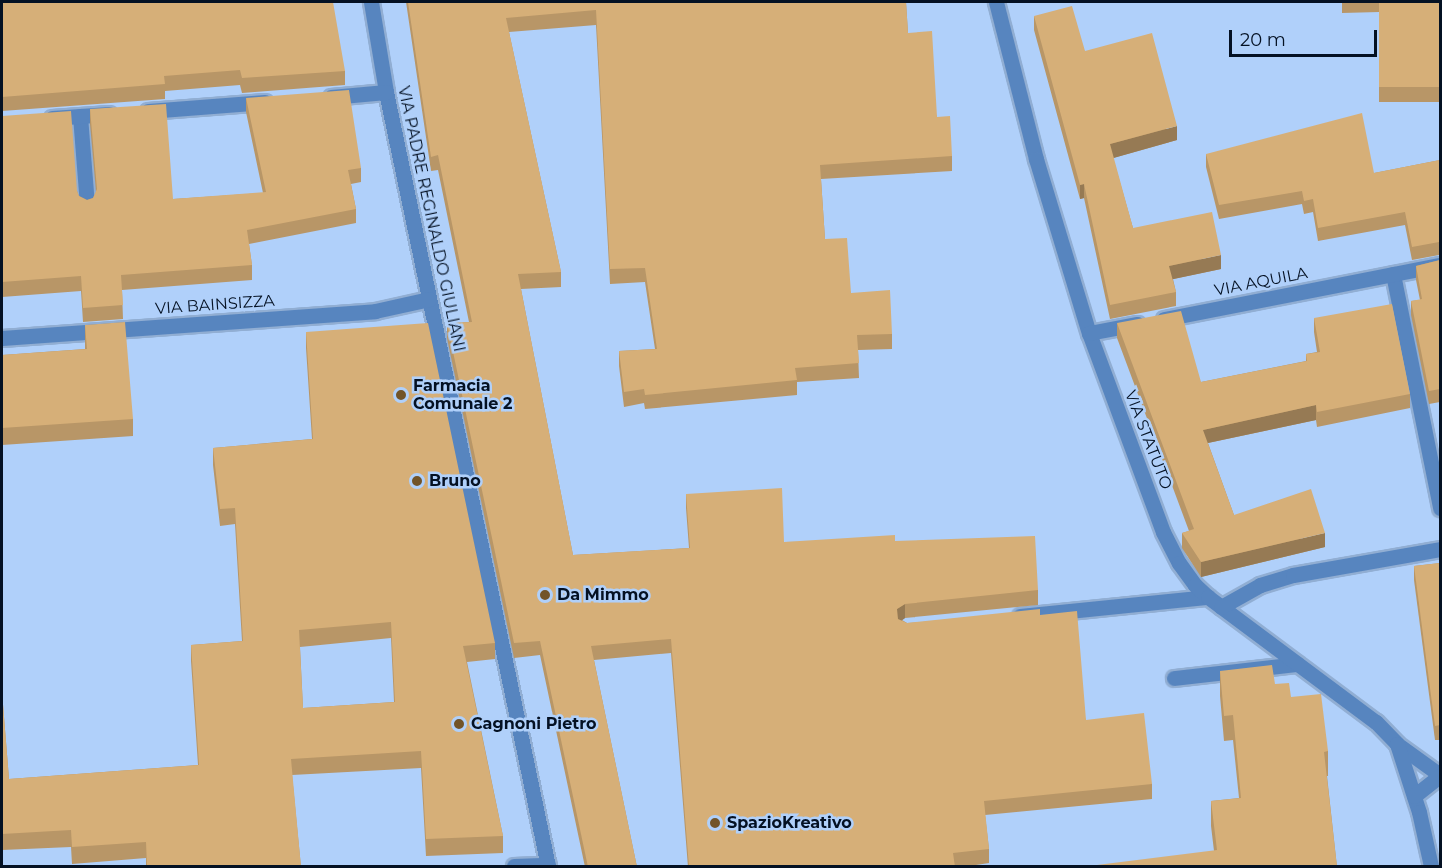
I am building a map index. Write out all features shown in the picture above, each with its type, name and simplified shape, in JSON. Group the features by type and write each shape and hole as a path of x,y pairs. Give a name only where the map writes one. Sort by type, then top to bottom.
{"street":[{"name":"VIA PADRE REGINALDO GIULIANI","path":"372,2 386,92 548,866"},
{"name":"VIA STATUTO","path":"996,2 1036,159 1089,333 1170,548 1186,575 1208,597 1376,722 1397,744 1440,776"},
{"path":"311,99 386,92"},
{"path":"35,119 276,101"},
{"path":"80,116 87,205"},
{"name":"VIA AQUILA","path":"1089,333 1440,265"},
{"path":"1393,274 1440,508"},
{"name":"VIA BAINSIZZA","path":"2,338 355,312 429,299"},
{"path":"1221,607 1260,585 1293,575 1440,549"},
{"path":"999,618 1208,597"},
{"path":"1174,678 1297,664"},
{"path":"1397,744 1414,796 1431,867"},
{"path":"1414,796 1440,776"},
{"path":"514,867 548,866"}],"building":[{"path":"2,2 333,2 345,71 242,78 240,70 164,76 165,84 2,97"},
{"path":"408,2 906,2 908,33 932,31 937,117 950,116 952,156 820,165 825,239 847,238 851,293 890,290 892,334 857,335 859,363 795,368 797,380 645,395 644,389 624,392 619,351 657,349 645,268 610,269 596,10 506,18 561,272 518,274 573,555 690,548 686,494 782,488 784,542 895,535 895,541 1035,536 1038,590 905,604 897,609 898,619 907,623 1040,609 1040,615 1077,611 1086,720 1144,713 1152,784 984,801 989,849 953,853 955,867 689,867 671,639 591,646 637,867 588,867 540,641 514,643 447,323 472,322 438,155 431,157"},
{"path":"1379,2 1440,2 1440,87 1379,87"},
{"path":"1072,6 1085,51 1152,33 1177,126 1110,144 1133,228 1212,212 1221,255 1169,266 1176,292 1110,305 1084,184 1080,185 1034,16"},
{"path":"349,90 361,168 348,170 356,209 247,230 252,265 121,275 123,305 83,308 81,276 2,282 2,116 71,111 77,191 79,196 87,200 93,198 97,189 90,109 166,104 173,199 266,192 246,98"},
{"path":"1362,113 1374,173 1440,160 1440,243 1412,247 1405,212 1318,228 1313,199 1304,201 1302,191 1219,205 1206,154"},
{"path":"1440,260 1440,389 1429,391 1411,301 1422,299 1416,266"},
{"path":"1392,304 1410,394 1317,412 1316,405 1203,430 1234,515 1311,489 1325,533 1201,562 1182,533 1194,529 1117,323 1181,311 1201,382 1307,361 1306,354 1320,352 1314,318"},
{"path":"125,322 133,419 2,428 2,355 87,349 85,325"},
{"path":"428,323 495,643 463,646 503,836 426,839 421,751 291,759 301,867 147,867 146,842 72,847 71,830 2,834 2,692 9,779 199,765 191,645 243,641 235,508 220,509 213,448 313,439 306,332","holes":["391,622 395,702 303,708 299,630"]},
{"path":"1440,563 1440,725 1435,726 1414,566"},
{"path":"1272,665 1275,684 1289,683 1291,697 1321,694 1328,751 1324,752 1337,867 1081,867 1217,850 1211,801 1241,798 1233,715 1224,716 1220,671"}],"place":[{"name":"Farmacia Comunale 2","path":"401,395"},
{"name":"Bruno","path":"417,481"},
{"name":"Da Mimmo","path":"545,595"},
{"name":"Cagnoni Pietro","path":"459,724"},
{"name":"SpazioKreativo","path":"715,823"}]}
